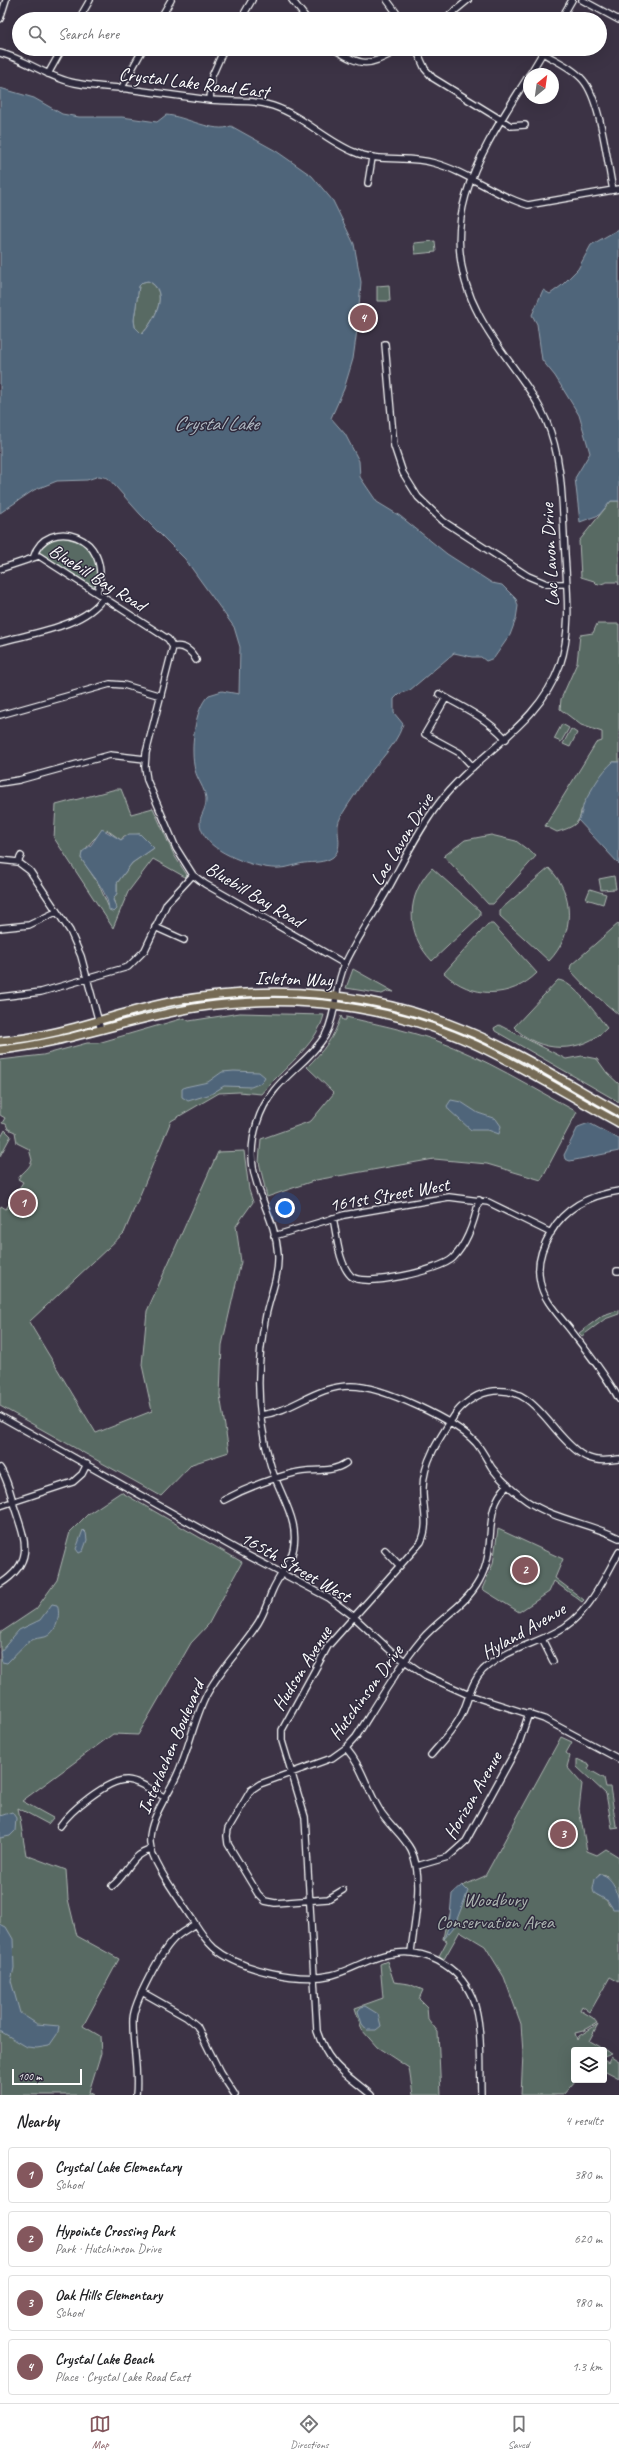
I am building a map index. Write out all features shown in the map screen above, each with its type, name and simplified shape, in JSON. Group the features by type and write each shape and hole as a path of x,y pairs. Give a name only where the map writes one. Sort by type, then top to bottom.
{"main road":[{"name":"Isleton Way","path":"0,1041 47,1035 164,1004 230,993 274,991 397,1007 450,1024 488,1040 619,1112"},
{"name":"Isleton Way","path":"0,1050 42,1045 208,1006 336,1000 442,1031 500,1057 619,1123"}],"street":[{"path":"0,19 6,0"},
{"path":"83,12 90,0"},
{"path":"164,12 171,0"},
{"path":"245,12 252,0"},
{"path":"292,0 301,12"},
{"path":"387,0 396,12"},
{"path":"453,12 468,0"},
{"path":"565,12 572,0"},
{"path":"582,0 604,12"},
{"path":"607,14 619,20"},
{"name":"Crystal Lake Road East","path":"0,53 11,56 48,74 75,83 210,100 247,101 273,106 300,119 338,145 372,158 433,162 470,177 517,202 528,205 616,189"},
{"path":"48,74 58,56"},
{"path":"121,88 139,56"},
{"path":"210,100 212,76 221,56"},
{"path":"345,56 354,62 363,64 373,62 386,56"},
{"path":"419,56 425,69 433,78 511,126 525,125"},
{"name":"Lac Lavon Drive","path":"533,68 541,56"},
{"path":"551,56 575,72 591,91 596,105 616,189"},
{"name":"Lac Lavon Drive","path":"336,1000 345,964 430,815 451,788 506,739 541,702 559,668 567,629 567,584 560,472 551,434 534,398 481,320 471,298 464,275 460,251 460,225 470,177 500,120 523,84"},
{"path":"368,183 372,158"},
{"path":"385,344 394,446 403,473 418,497 443,521 528,576 546,584 567,584"},
{"path":"34,556 41,543 53,536 71,536 86,542 95,551 100,564 100,581 97,593"},
{"name":"Bluebill Bay Road","path":"0,569 25,562 34,556 41,557 164,635 173,647 145,759 145,770 149,785 179,854 193,874 345,964"},
{"path":"0,642 80,619 95,608 104,597"},
{"path":"173,647 183,647 193,654 196,660"},
{"path":"0,715 110,684 124,685 161,696"},
{"path":"439,694 485,720 506,739"},
{"path":"446,698 426,734 460,753 473,767"},
{"path":"0,783 19,780 110,755 145,759"},
{"path":"18,862 21,856"},
{"path":"0,860 18,862 30,871 77,946 101,1030"},
{"path":"0,997 41,992 123,970 132,964 145,950 154,927 167,903 193,874"},
{"path":"0,928 29,925 56,912"},
{"path":"154,927 184,940"},
{"name":"Interlachen Boulevard","path":"151,1850 151,1829 185,1755 205,1697 216,1678 259,1621 294,1548 294,1526 291,1512 274,1478 265,1445 261,1415 259,1374 261,1347 266,1311 278,1268 274,1236 257,1189 253,1169 252,1144 258,1120 275,1088 322,1041 328,1028 336,1000"},
{"path":"619,1191 596,1196 580,1203 566,1214 551,1233 539,1264 540,1283 543,1292 597,1365 619,1399"},
{"name":"161st Street West","path":"274,1236 333,1218 436,1198 455,1197 479,1200 504,1208 551,1233"},
{"path":"333,1218 347,1271 357,1279 370,1281 431,1270 449,1262 459,1251 468,1235 479,1200"},
{"path":"261,1415 282,1412 303,1398 323,1390 351,1386 388,1392 449,1424 474,1442 508,1485 525,1500 545,1512 596,1528 619,1538"},
{"name":"Hudson Avenue","path":"371,2095 332,2063 322,2045 315,2017 305,1817 293,1772 282,1741 282,1730 321,1656 353,1616 415,1551 424,1538 426,1520 423,1487 425,1470 449,1424 459,1409 481,1394 498,1390 514,1392 532,1402 581,1454 601,1460 619,1459"},
{"name":"165th Street West","path":"0,1416 190,1523 324,1596 353,1616 405,1662 437,1682 469,1695 529,1713 554,1723 619,1759"},
{"path":"224,1500 274,1478 303,1471 332,1470 346,1463"},
{"path":"0,1506 73,1482 82,1474 87,1464"},
{"path":"0,1468 25,1540 25,1552 17,1570 0,1584"},
{"name":"Hutchinson Drive","path":"309,1901 275,1903 261,1898 228,1844 227,1836 251,1790 260,1784 332,1758 346,1748 424,1636 464,1602 478,1583 490,1549 491,1512 498,1495 508,1485"},
{"path":"385,1550 400,1566"},
{"name":"Hyland Avenue","path":"431,1755 455,1726 476,1679 492,1663 562,1629 583,1611 595,1596 619,1552"},
{"path":"542,1639 553,1661"},
{"name":"Horizon Avenue","path":"417,1866 448,1857 466,1841 518,1746 529,1713"},
{"path":"346,1748 362,1770 380,1810 405,1842 417,1866 418,1883 411,1952"},
{"path":"60,1826 70,1813 118,1781 133,1781 166,1798"},
{"path":"112,1886 123,1877 134,1858 151,1850 195,1924 212,1945 234,1961 290,1976 313,1978 337,1974 387,1954 411,1952 432,1958 448,1966 460,1979 471,1995 478,2022 481,2095"},
{"path":"309,1901 328,1899 344,1890"},
{"path":"136,2095 138,2074 133,2019 136,2004 168,1945 178,1935 195,1924"},
{"path":"142,1992 186,2017 197,2026 235,2095"}],"green space":[{"path":"435,241 436,252 415,254 414,243"},
{"path":"148,281 155,286 159,299 155,314 142,334 135,327 134,319 139,286 143,282"},
{"path":"389,285 390,301 377,301 377,286"},
{"path":"611,501 619,501 619,585 618,582 607,582 598,585 594,581 581,577 579,541"},
{"path":"62,537 84,543 98,564 95,586 92,586 39,552 39,549 49,540"},
{"path":"597,624 619,624 619,762 613,762 581,811 579,820 574,825 557,832 545,826 596,743 602,741 602,732 581,725 560,709 561,699 577,663 580,635 593,633"},
{"path":"562,724 569,728 561,742 554,739"},
{"path":"571,729 577,733 570,747 563,744"},
{"path":"121,789 131,814 153,808 174,855 187,875 185,877 153,859 128,892 113,928 54,838 56,805","holes":["107,830 121,840 124,836 140,834 154,848 132,863 117,883 117,893 113,900 117,906 109,908 99,885 81,858 92,841 99,834"]},
{"path":"491,835 516,841 536,856 493,904 488,904 444,856 465,840"},
{"path":"432,868 480,911 480,916 432,961 423,950 417,938 413,926 412,914 413,902 417,890 423,879"},
{"path":"549,868 558,878 564,890 568,914 564,939 558,950 549,961 500,916 500,910"},
{"path":"614,876 616,889 601,890 599,879"},
{"path":"590,889 606,894 603,904 586,899"},
{"path":"619,923 619,1015 587,988 570,970 571,965"},
{"path":"488,924 493,924 537,973 527,982 515,988 503,991 478,991 466,988 455,982 444,973"},
{"path":"353,969 394,992 388,991 382,994 346,988"},
{"path":"558,980 571,986 591,1007 607,1028 597,1037 585,1043 573,1046 548,1046 524,1036 514,1027"},
{"path":"234,996 234,1000 113,1024 112,1021 169,1006"},
{"path":"240,1013 324,1015 314,1037 261,1094 239,1092 219,1093 171,1121 124,1233 29,1322 96,1433 152,1411 142,1365 147,1311 218,1152 244,1151 249,1190 253,1202 236,1226 241,1262 222,1345 220,1395 229,1452 192,1464 161,1496 0,1406 0,1209 1,1206 6,1209 23,1182 18,1179 30,1166 32,1160 29,1149 17,1143 15,1132 8,1129 6,1124 2,1123 5,1118 0,1115 0,1060 43,1055 87,1043 98,1043 184,1018 189,1021"},
{"path":"341,1016 343,1020 346,1020 346,1017 391,1027 424,1036 454,1047 508,1073 577,1112 541,1180 487,1164 434,1159 316,1180 267,1197 259,1162 261,1139 311,1121 334,1093 307,1067 327,1044 335,1031"},
{"path":"433,1021 492,1045 588,1098 586,1101 432,1024"},
{"path":"499,1025 566,1059 582,1056 597,1059 607,1073 619,1084 619,1102 495,1031 494,1028"},
{"path":"5,1130 11,1136 0,1156 0,1139"},
{"path":"619,1310 619,1314 605,1319 582,1336 579,1333 603,1315"},
{"path":"121,1492 242,1562 208,1625 191,1643 138,1735 113,1734 22,1801 53,1818 48,1824 18,1808 26,1855 66,1870 68,1899 77,1936 119,1959 83,2026 100,2036 101,2053 89,2092 94,2095 0,2095 0,1633 36,1609 57,1580 70,1532 88,1514"},
{"path":"498,1529 563,1559 555,1578 584,1600 582,1602 554,1581 549,1592 519,1612 482,1589 493,1564"},
{"path":"561,1737 572,1742 566,1753 570,1756 567,1767 582,1784 579,1809 587,1851 597,1855 606,1849 619,1857 619,1897 606,1875 601,1874 596,1878 594,1889 596,1894 604,1898 609,1905 619,1909 619,1982 610,1977 590,2012 582,2006 580,2010 593,2018 597,2023 583,2031 575,2033 577,2040 579,2036 598,2024 589,2041 600,2047 571,2047 571,2083 573,2083 563,2095 521,2095 523,2053 521,2024 504,1977 485,1946 460,1931 444,1959 439,1956 447,1941 443,1939 445,1928 460,1887 485,1876"},
{"path":"577,1759 590,1765 588,1769 604,1778 606,1787 610,1787 616,1825 619,1827 612,1828 606,1794 577,1767"},
{"name":"Woodbury Conservation Area","path":"387,1961 394,1982 409,1984 423,1990 419,1999 427,2007 428,2019 438,2032 441,2095 413,2095 409,2068 377,2047 362,2030 355,2008 383,1998 380,1964"},
{"path":"607,2051 612,2054 607,2056"},
{"path":"611,2057 619,2062 619,2078 607,2072 607,2062 608,2063"}],"water":[{"name":"Crystal Lake","path":"0,88 34,98 62,114 79,117 122,117 157,122 166,115 217,128 231,126 276,151 312,176 333,201 354,244 361,282 357,330 353,359 344,389 331,418 345,434 359,461 360,477 377,502 400,516 447,554 492,583 502,585 516,599 518,606 516,619 510,635 494,658 486,661 481,657 472,657 454,653 410,690 399,694 394,699 394,713 403,724 388,751 362,783 341,817 338,825 339,846 333,857 323,861 304,863 283,868 262,867 240,860 220,850 206,838 200,825 201,816 206,804 206,798 196,773 194,762 194,730 200,710 204,701 209,695 222,691 239,694 240,647 234,627 185,559 140,514 108,478 99,476 87,480 57,481 34,490 0,513","holes":["148,281 155,286 158,292 158,307 147,329 142,334 135,327 134,320 139,286 143,282"]},
{"path":"619,229 619,501 611,501 599,515 580,522 575,478 590,453 579,415 555,376 542,360 537,324 532,315 543,290 550,294 561,286 578,269 591,245"},
{"path":"613,762 619,762 619,864 578,820 584,803 601,776"},
{"path":"102,829 121,840 129,834 140,834 154,848 132,863 117,883 117,893 113,900 117,909 114,912 109,910 108,903 102,889 81,858 82,852 91,845"},
{"path":"222,1072 259,1072 265,1077 261,1083 251,1087 224,1086 211,1094 188,1101 182,1097 182,1089 185,1087 208,1082"},
{"path":"451,1100 461,1102 478,1113 496,1119 501,1126 499,1134 488,1130 471,1130 449,1110 447,1106"},
{"path":"589,1123 619,1139 619,1151 570,1161 565,1159 564,1155 578,1127"},
{"path":"83,1530 86,1533 87,1540 83,1551 79,1553 76,1549"},
{"path":"52,1604 57,1605 58,1618 52,1632 45,1637 30,1641 7,1663 2,1662 0,1652 19,1630 40,1620"},
{"path":"12,1812 16,1818 15,1831 10,1836 0,1838 0,1816"},
{"path":"601,1874 610,1879 613,1883 617,1893 619,1909 613,1909 608,1901 594,1893 593,1889 595,1879"},
{"path":"462,1885 468,1891 454,1927 444,1939 449,1925 452,1894"},
{"path":"0,1924 6,1927 13,1939 14,1968 11,1981 20,2013 37,2024 59,2026 58,2033 49,2046 37,2048 27,2047 0,2031"},
{"path":"365,2006 378,2014 381,2026 376,2030 367,2030 362,2024 358,2011 361,2007"}],"place":[{"name":"Crystal Lake Beach","path":"363,318"},
{"name":"Crystal Lake Elementary","path":"23,1203"},
{"name":"Hypointe Crossing Park","path":"525,1570"},
{"name":"Oak Hills Elementary","path":"563,1834"}]}
